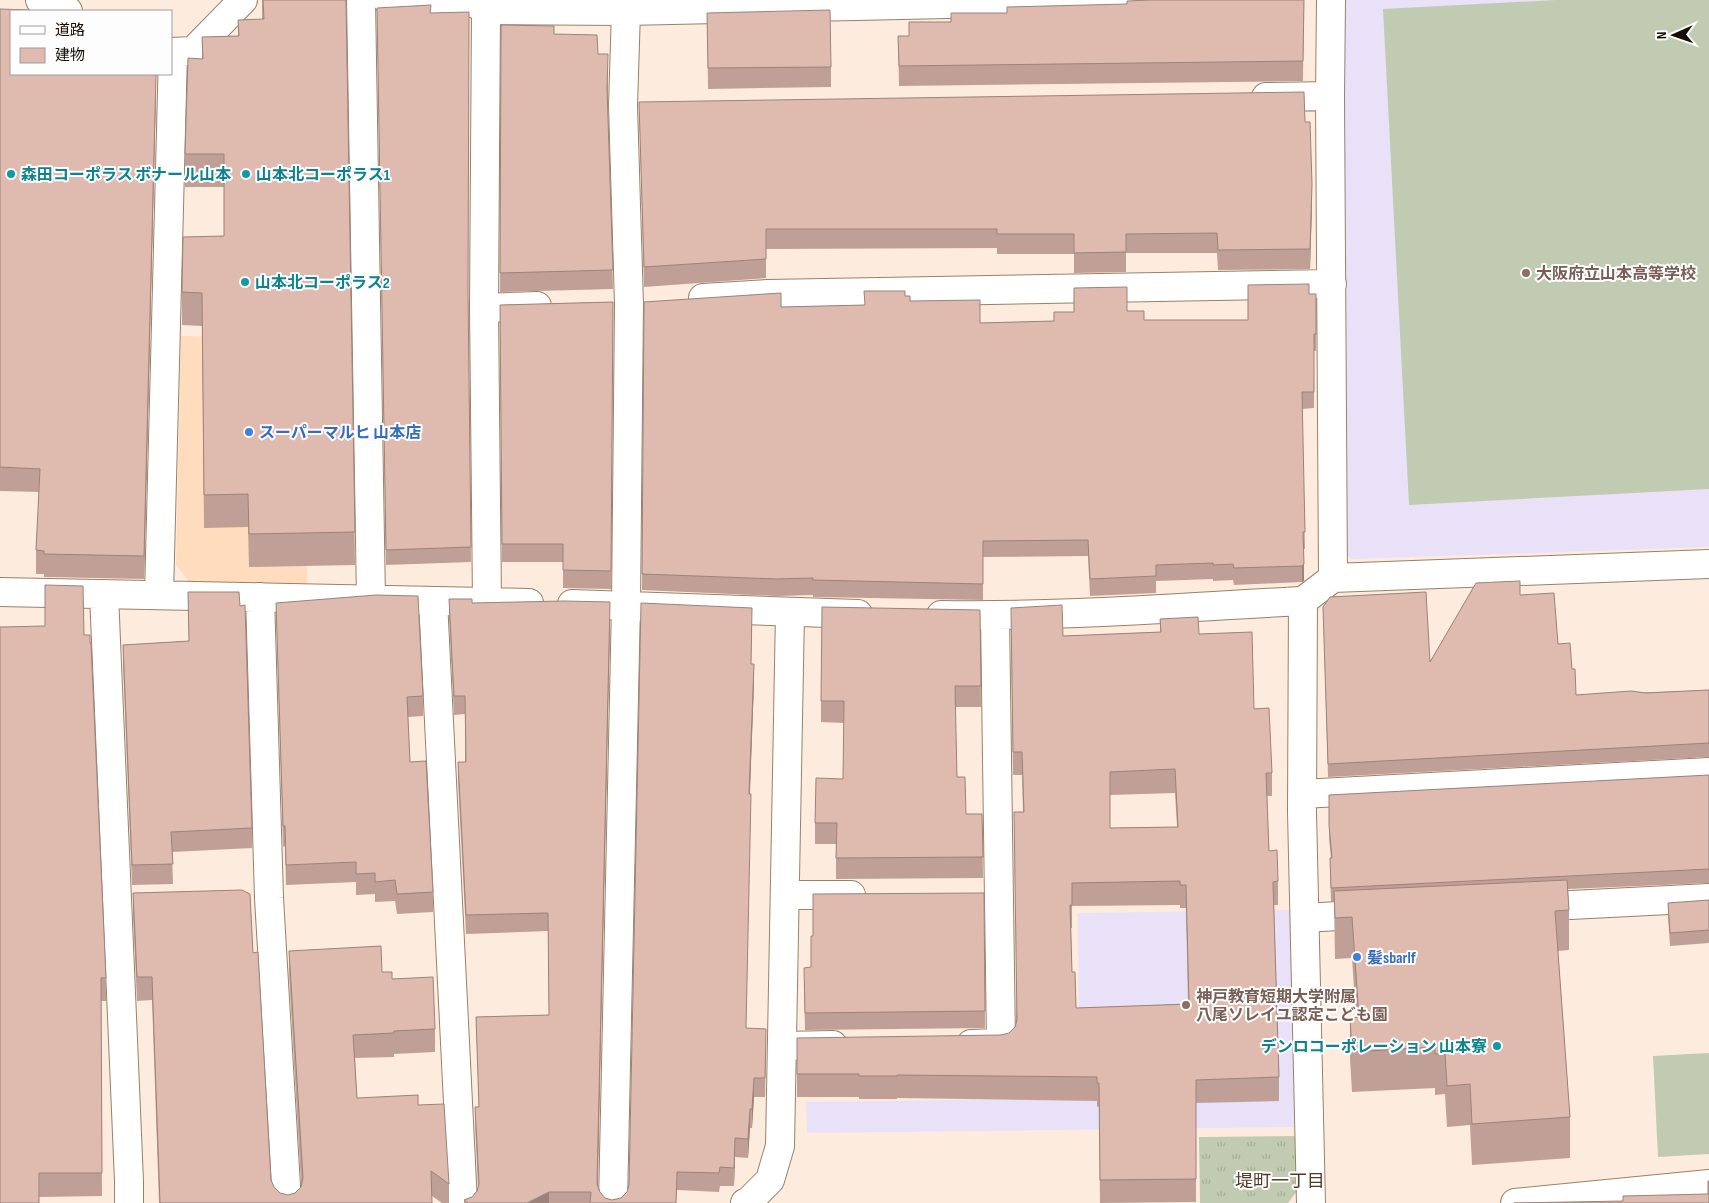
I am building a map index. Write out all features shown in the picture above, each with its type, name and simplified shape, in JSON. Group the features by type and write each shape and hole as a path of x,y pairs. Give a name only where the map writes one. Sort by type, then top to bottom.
{"street":[{"path":"40,0 65,10"},
{"path":"172,53 193,51 243,0"},
{"path":"361,0 371,600"},
{"path":"386,0 474,2 486,10 626,11 1128,0"},
{"path":"1331,0 1333,578"},
{"path":"486,10 484,308 487,602"},
{"path":"613,1203 626,605 639,303 632,106 626,11"},
{"path":"160,595 172,75"},
{"path":"1240,97 1330,96"},
{"path":"678,300 778,294 1332,284"},
{"path":"600,304 639,303"},
{"path":"484,308 561,306"},
{"path":"915,615 995,616 1303,601 1333,578 1709,564"},
{"path":"0,592 626,605 886,614"},
{"path":"104,594 129,1203"},
{"path":"260,597 269,898 287,1203"},
{"path":"433,601 463,1203"},
{"path":"1303,601 1302,794 1311,1203"},
{"path":"745,1203 770,1180 780,1146 790,612"},
{"path":"951,1044 1001,1044 995,616"},
{"path":"1302,794 1709,772"},
{"path":"970,894 999,894"},
{"path":"785,895 873,895"},
{"path":"241,899 269,898"},
{"path":"1502,908 1709,898"},
{"path":"118,901 146,900"},
{"path":"1305,918 1394,913"},
{"path":"782,1046 862,1045"},
{"path":"1515,1203 1679,1195 1709,1184"}],"shaded area":[{"name":"大阪府立山本高等学校","path":"1344,0 1709,0 1709,547 1351,559 1342,549"},
{"path":"181,336 307,338 307,584 190,583 176,565"},
{"name":"神戸教育短期大学附属 八尾ソレイユ認定こども園","path":"1293,910 1295,1127 807,1133 806,1102 1079,1098 1078,913"}],"green space":[{"name":"大阪府立山本高等学校","path":"1556,0 1709,0 1709,489 1409,505 1383,9"},
{"path":"1709,1053 1709,1154 1658,1157 1653,1056"},
{"path":"1299,1136 1300,1187 1288,1203 1200,1203 1199,1137"}],"building":[{"path":"263,0 346,0 355,532 249,534 248,494 204,495 202,293 182,292 183,237 224,236 224,154 185,154 188,58 203,59 202,37 239,36 238,20 264,19"},
{"path":"1304,0 1303,61 899,66 898,36 909,36 909,22 951,22 951,13 1007,13 1007,7 1127,4 1127,1"},
{"path":"431,5 430,13 469,12 468,293 471,547 386,550 377,8"},
{"path":"0,9 29,10 10,10 10,75 156,75 144,556 44,554 44,551 36,550 40,469 0,467"},
{"path":"830,10 831,67 708,68 707,13"},
{"path":"501,25 554,26 554,34 597,35 598,54 608,54 607,88 613,270 500,273"},
{"path":"1304,92 1305,122 1310,122 1312,184 1310,249 1218,250 1217,233 1126,234 1126,252 1074,253 1074,234 997,234 997,229 766,229 766,259 644,267 639,102"},
{"path":"1309,284 1309,294 1316,294 1316,334 1314,334 1314,392 1302,392 1305,532 1303,532 1304,564 1302,566 1234,568 1233,564 1213,565 1213,563 1156,565 1156,576 1090,579 1088,540 983,541 983,584 642,574 644,302 781,293 781,307 865,305 864,291 905,291 905,296 910,296 910,301 980,300 980,323 1054,321 1054,312 1074,312 1074,288 1127,287 1127,311 1144,311 1144,320 1248,320 1248,285"},
{"path":"613,302 611,571 563,570 563,544 502,544 500,305"},
{"path":"1520,581 1520,595 1554,593 1558,644 1570,643 1572,669 1575,669 1576,695 1631,691 1646,693 1709,690 1709,743 1328,764 1323,607 1330,597 1426,592 1430,662 1476,583"},
{"path":"45,585 83,586 84,635 90,635 91,643 106,978 101,978 102,1173 39,1173 39,1203 0,1203 0,627 45,626"},
{"path":"188,592 239,592 240,606 245,605 252,828 171,832 173,864 132,865 123,645 189,641"},
{"path":"376,595 418,596 423,696 407,697 410,762 426,761 433,892 397,894 395,880 375,882 375,873 356,874 356,862 286,865 285,826 283,826 276,603"},
{"path":"449,599 472,599 472,603 610,602 597,1184 605,1198 612,1200 621,1198 627,1192 629,1185 641,603 752,608 751,664 754,664 749,794 751,794 746,1028 766,1029 765,1078 754,1078 748,1139 735,1138 734,1168 720,1167 719,1173 677,1172 676,1203 590,1203 591,1192 549,1192 527,1203 468,1203 464,1200 472,1197 477,1191 479,1184 475,1107 479,1107 476,1017 549,1015 548,913 466,915 458,762 466,762 465,696 454,696"},
{"path":"1062,605 1063,636 1161,632 1160,619 1198,617 1199,634 1252,632 1254,709 1269,708 1272,773 1266,773 1269,851 1277,850 1278,881 1273,882 1279,1077 1196,1080 1196,1179 1100,1180 1099,1083 1097,1083 1097,1077 797,1074 797,1038 1001,1035 1009,1033 1015,1027 1017,1020 1014,812 1024,812 1022,752 1013,752 1011,608","holes":["1175,769 1178,827 1110,828 1110,772","1180,881 1180,885 1186,885 1189,1004 1076,1008 1075,972 1072,972 1070,905 1072,905 1072,883"]},
{"path":"822,607 980,610 981,686 955,686 957,777 965,777 966,814 982,814 983,857 836,858 837,823 815,823 816,778 843,779 844,701 821,701"},
{"path":"1709,775 1709,869 1331,888 1330,858 1332,858 1329,795"},
{"path":"1567,880 1569,910 1555,911 1570,1117 1472,1124 1470,1084 1447,1086 1445,1053 1435,1054 1435,1047 1352,1052 1350,1018 1359,1017 1352,917 1335,918 1334,891"},
{"path":"242,890 250,894 253,953 258,952 271,1180 274,1187 280,1193 288,1195 295,1193 301,1187 303,1178 289,951 381,946 382,972 392,972 392,979 433,977 435,1029 353,1035 357,1098 418,1095 418,1105 444,1104 449,1184 431,1171 432,1203 160,1203 152,977 137,977 133,893"},
{"path":"984,893 985,1011 805,1013 804,968 811,967 813,894"},
{"path":"1709,900 1709,930 1670,933 1668,903"},
{"path":"1708,1181 1709,1203 1514,1203 1623,1201 1623,1196 1708,1194"}],"place":[{"name":"森田コーポラス ボナール山本","path":"11,174"},
{"name":"山本北コーポラス1","path":"246,174"},
{"name":"大阪府立山本高等学校","path":"1526,273"},
{"name":"山本北コーポラス2","path":"245,282"},
{"name":"スーパーマルヒ 山本店","path":"249,432"},
{"name":"髪sbarlf","path":"1357,957"},
{"name":"神戸教育短期大学附属 八尾ソレイユ認定こども園","path":"1186,1005"},
{"name":"デンロコーポレーション 山本寮","path":"1497,1046"}],"district":[{"name":"堤町一丁目","path":"1280,1181"}]}
